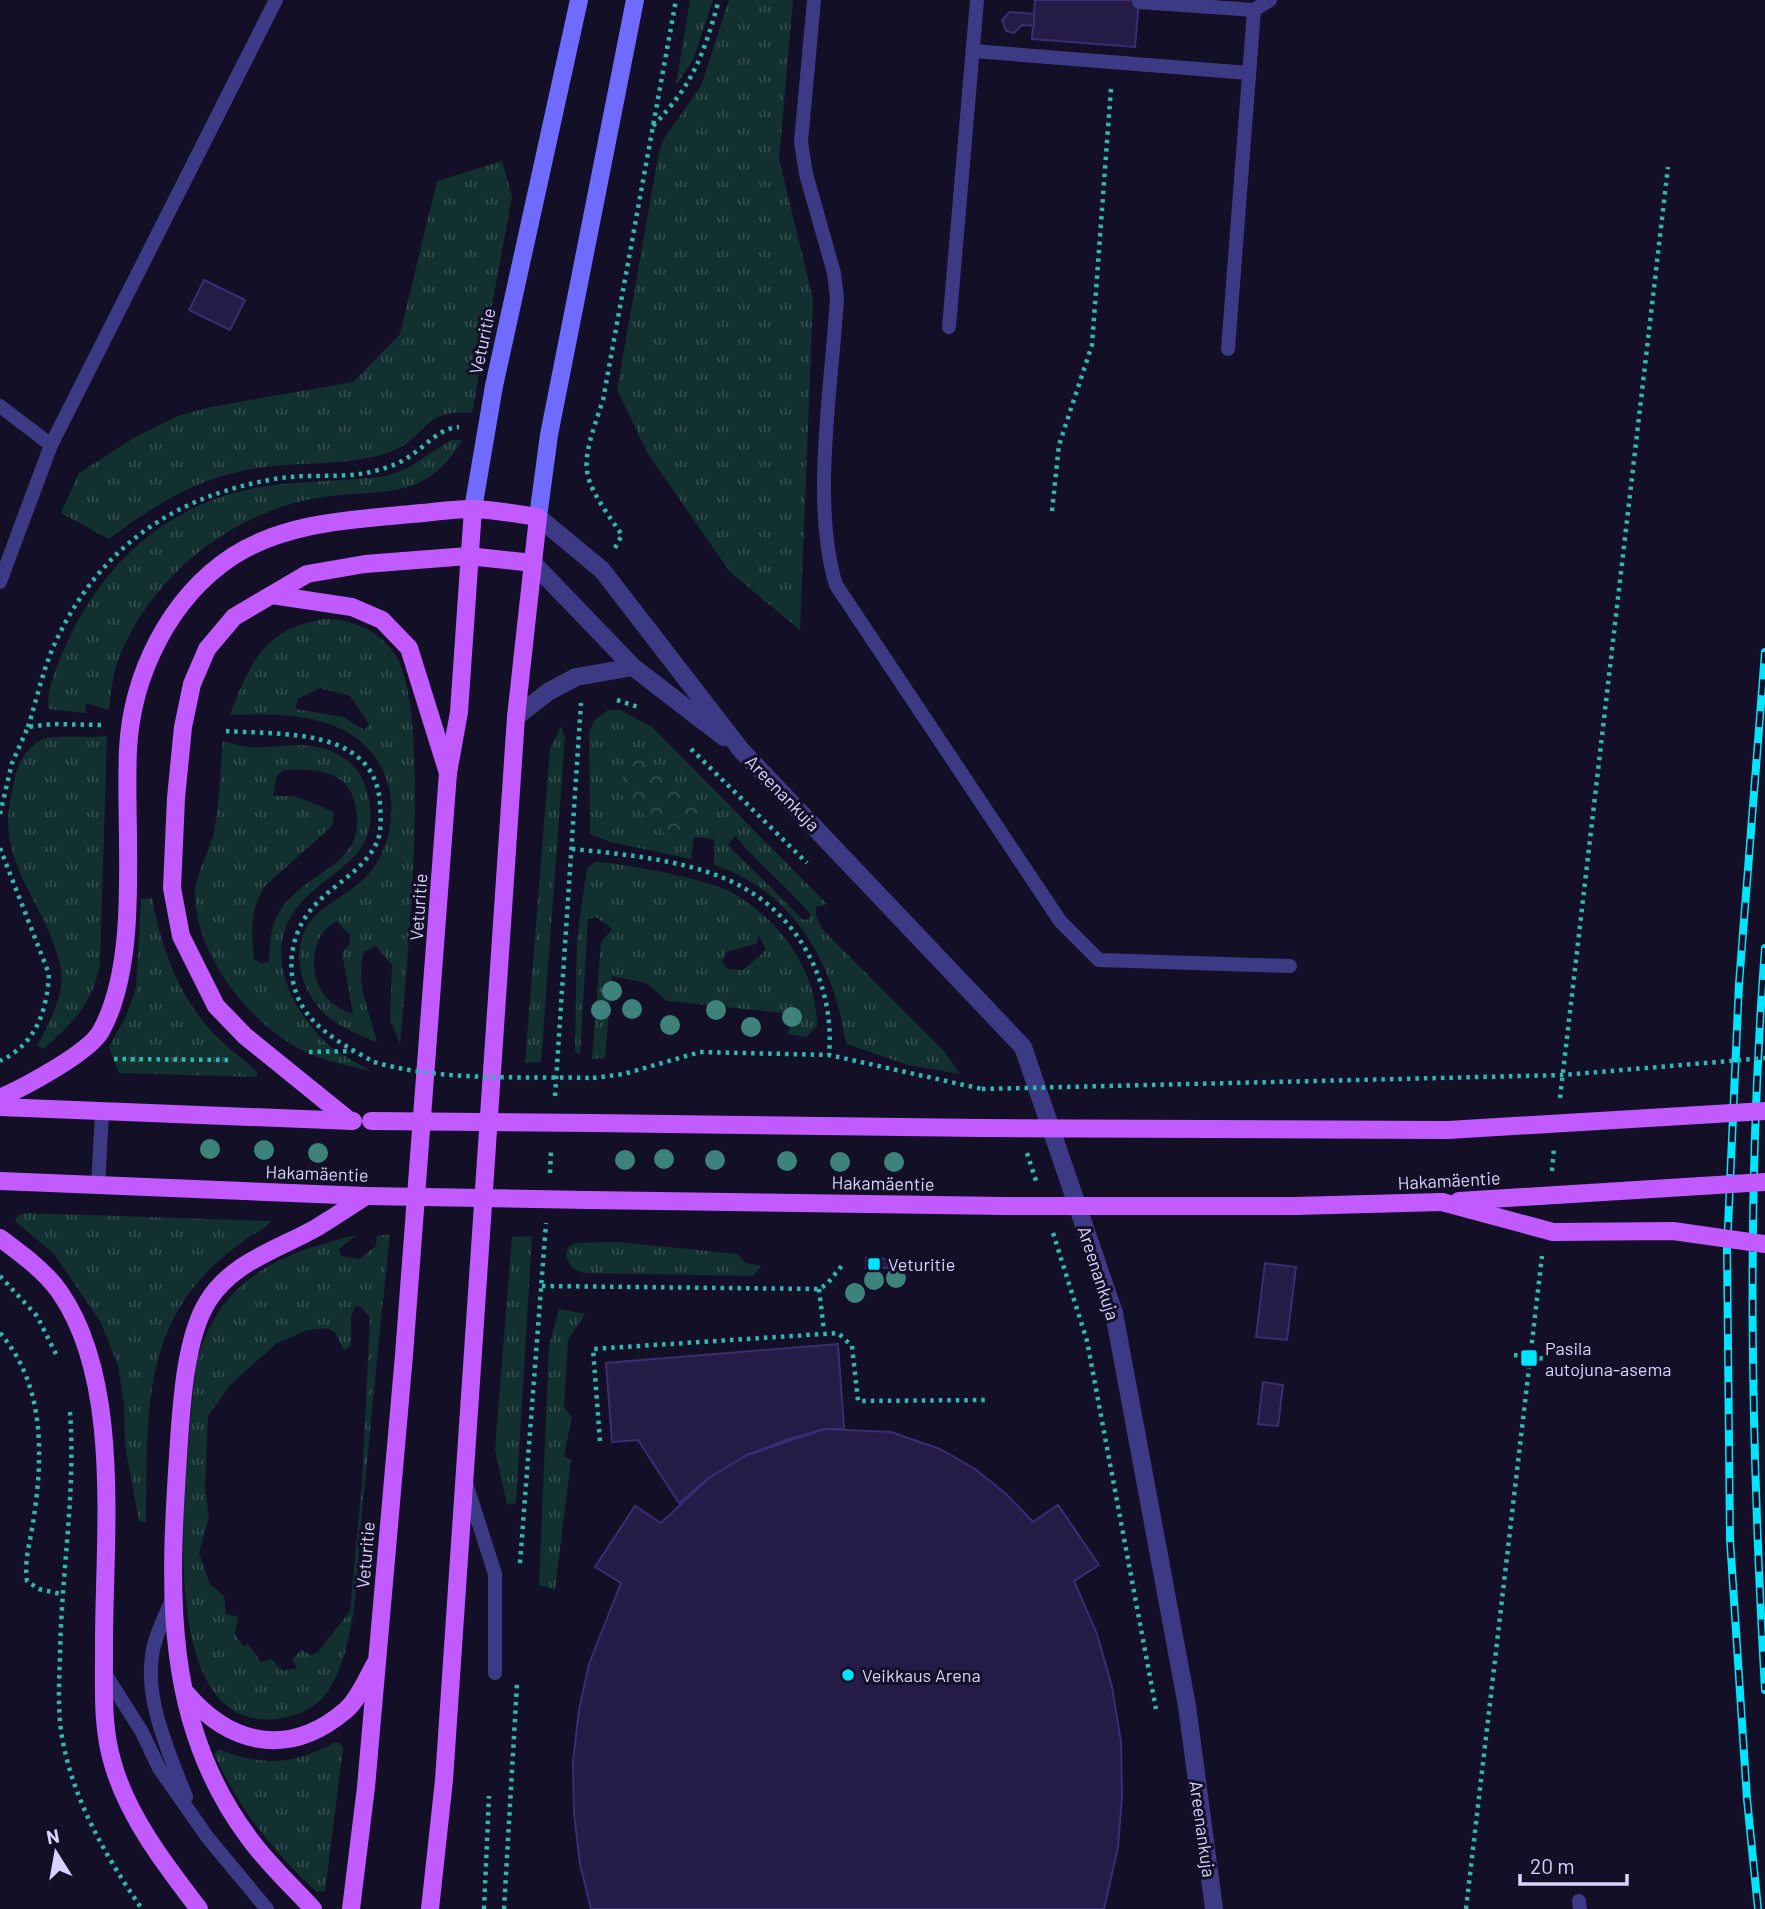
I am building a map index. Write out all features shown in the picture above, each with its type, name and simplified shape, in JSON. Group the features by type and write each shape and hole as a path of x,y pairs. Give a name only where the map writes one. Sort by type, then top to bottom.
{"main road":[{"name":"Veturitie","path":"351,1909 366,1787 404,1355 448,773 459,712 473,509 494,386 579,0"},
{"path":"430,1909 444,1780 516,716 549,435 635,0"},
{"path":"0,1098 38,1081 99,1035 116,998 125,955 128,747 134,701 153,651 173,613 199,584 234,556 270,539 319,522 473,509 538,517"},
{"path":"350,1121 246,1036 216,1006 181,936 172,888 176,798 183,727 192,684 207,649 234,617 307,574 365,564 468,556 533,564"},
{"path":"272,595 352,607 383,620 409,648 448,773"},
{"path":"0,1107 350,1121 1448,1130 1765,1111"},
{"name":"Hakamäentie","path":"0,1181 366,1196 1005,1206 1295,1206 1442,1202 1765,1182"},
{"path":"313,1909 250,1839 220,1793 195,1734 181,1688 172,1599 180,1420 190,1349 208,1301 257,1257 314,1229 366,1196"},
{"path":"1442,1202 1553,1232 1673,1231 1765,1244"},
{"path":"0,1238 32,1262 58,1290 83,1333 100,1391 106,1493 105,1714 112,1762 125,1798 170,1870 199,1909"},
{"path":"181,1688 215,1723 249,1738 285,1739 305,1734 348,1709 377,1661"}],"street":[{"name":"Areenankuja","path":"538,517 602,570 741,750 1023,1047 1114,1313 1187,1706 1214,1909"},
{"name":"Areenankuja","path":"533,564 633,667 741,750"},
{"path":"516,716 548,692 576,677 633,667"}],"lane":[{"path":"0,582 51,445 276,0"},
{"path":"814,0 801,142 806,174 834,273 837,298 824,486 826,554 836,585 1060,921 1099,960 1290,966"},
{"path":"949,327 977,0"},
{"path":"1139,2 1254,10 1270,0"},
{"path":"1228,349 1254,10"},
{"path":"973,51 1249,73"},
{"path":"0,406 51,445"},
{"path":"98,1186 102,1112"},
{"path":"465,1482 495,1574 495,1673"},
{"path":"172,1599 152,1654 151,1681 168,1746 192,1812"},
{"path":"104,1672 142,1732 159,1768 235,1873 267,1909"}],"path":[{"path":"612,552 622,535 588,481 584,463 603,400 676,0"},
{"path":"652,127 681,97 705,52 719,0"},
{"path":"1052,511 1059,445 1092,345 1113,62"},
{"path":"1559,1108 1668,167"},
{"path":"0,814 12,763 28,727 55,643 88,585 121,548 169,513 221,491 282,478 365,473 409,458 440,432 454,427"},
{"path":"581,442 589,444"},
{"path":"554,1109 581,700"},
{"path":"28,727 52,724 103,725"},
{"path":"226,731 334,742 353,750 370,771 379,794 381,823 376,845 360,868 304,916 291,952 292,973 306,1012 330,1035 374,1062 402,1070 442,1074 593,1078 624,1074 700,1052 829,1055 982,1089 1563,1075 1765,1058"},
{"path":"0,848 49,974 41,1021 28,1041 12,1056 0,1061"},
{"path":"572,849 621,854 726,879 768,905 793,931 810,958 829,1009 829,1055"},
{"path":"70,1058 213,1061 355,1051"},
{"path":"12,1056 22,1056"},
{"path":"549,1177 552,1136"},
{"path":"1551,1178 1556,1136"},
{"path":"520,1571 528,1424 547,1218"},
{"path":"1466,1909 1543,1247"},
{"path":"542,1286 819,1289 827,1284 844,1263"},
{"path":"0,1276 37,1316 59,1359"},
{"path":"819,1289 824,1331"},
{"path":"600,1441 593,1349 824,1331 838,1333 852,1346 858,1401 987,1401"},
{"path":"0,1333 23,1370 38,1418 40,1471 25,1565 27,1581 39,1589 61,1594 73,1446 70,1406"},
{"path":"1514,1355 1546,1359"},
{"path":"504,1909 518,1674"},
{"path":"484,1909 489,1796"}],"green space":[{"path":"690,0 713,0 693,60 676,85"},
{"path":"729,0 793,0 779,159 813,299 800,630 730,572 648,454 617,390 658,157 663,140 701,86"},
{"path":"502,161 512,197 472,413 455,413 434,419 403,446 374,457 257,468 216,478 197,485 143,514 109,539 61,513 79,473 137,436 178,416 210,407 353,382 400,334 437,181"},
{"path":"451,440 462,440 448,460 418,483 383,492 323,497 290,504 257,516 226,533 198,553 172,577 150,603 131,632 117,663 109,710 86,703 85,713 49,709 49,692 56,670 73,630 88,604 124,558 168,522 220,497 250,489 387,476 406,469"},
{"path":"325,619 364,627 388,645 406,682 415,780 414,841 408,959 400,1044 390,1019 392,965 376,946 364,952 361,974 364,997 377,1042 341,1026 320,1008 304,983 299,955 301,940 316,915 367,876 379,859 391,824 389,788 383,771 361,742 332,725 289,716 230,715 245,679 262,650 288,630","holes":["320,688 350,696 369,724 364,730 344,717 295,709 298,699","337,922 350,935 349,945 342,953 353,1014 338,1007 325,996 314,969 319,940 323,932"]},
{"path":"608,710 620,710 652,727 827,904 816,907 816,916 823,930 943,1050 960,1074 908,1065 847,1044 832,988 810,942 796,922 760,888 714,865 714,839 694,837 691,859 610,842 590,834 589,732 594,721","holes":["735,836 811,915 807,920 802,919 728,845"]},
{"path":"561,726 565,737 541,1062 525,1063 550,749"},
{"path":"107,736 100,964 87,1002 44,1049 37,1046 58,999 61,970 50,933 16,862 11,844 8,824 15,775 27,751 43,739"},
{"path":"223,741 249,747 298,745 329,750 348,761 365,784 370,813 368,831 362,846 299,905 288,922 282,940 281,959 292,995 313,1029 331,1047 371,1071 320,1058 273,1032 240,1000 214,961 204,940 195,889 214,831","holes":["284,770 314,770 342,780 353,797 357,820 354,838 346,852 290,898 278,914 272,931 269,962 261,963 254,959 252,931 254,912 260,895 265,886 332,826 334,812 295,796 273,796 277,776"]},
{"path":"630,757 642,758 713,820 670,838 621,794 624,766"},
{"path":"595,862 664,873 719,887 748,903 765,916 792,948 810,985 817,1026 806,1037 788,1034 792,1014 667,1001 646,983 612,976 605,1058 592,1059 601,942 612,929 596,917 588,919 580,1054 575,1052 577,938 587,868","holes":["759,936 766,950 743,970 728,969 722,962 726,952 756,944"]},
{"path":"152,898 160,934 180,986 212,1032 257,1072 257,1077 119,1073 109,1047 126,1016 136,989 141,899"},
{"path":"25,1213 271,1221 203,1276 179,1308 166,1336 151,1396 146,1522 139,1521 125,1445 124,1405 118,1365 100,1321 54,1254 15,1221 18,1215"},
{"path":"390,1234 355,1603 346,1648 330,1688 307,1710 277,1719 235,1711 207,1680 191,1632 184,1574 184,1512 196,1363 220,1310 237,1290 256,1274 302,1251 357,1235 339,1249 341,1256 359,1259 376,1246 377,1236","holes":["356,1306 362,1308 370,1318 362,1482 350,1611 318,1652 312,1655 301,1650 292,1660 297,1668 283,1671 271,1659 261,1662 248,1644 243,1646 235,1635 238,1617 226,1614 224,1596 210,1584 199,1553 209,1517 205,1488 208,1416 231,1384 276,1344 307,1330 328,1328 336,1334 344,1350 351,1346 351,1316"]},
{"path":"532,1236 516,1503 507,1505 495,1450 512,1237"},
{"path":"619,1242 738,1254 745,1263 761,1266 753,1276 583,1273 572,1268 566,1257 568,1247 576,1243"},
{"path":"559,1309 585,1314 568,1340 564,1407 572,1417 564,1456 571,1460 555,1590 539,1585 549,1346"},
{"path":"335,1742 340,1743 343,1748 325,1891 317,1892 286,1862 258,1828 234,1792 214,1754 219,1749 249,1759 278,1761 306,1755"}],"building":[{"path":"1035,0 1139,0 1135,47 1032,39"},
{"path":"1010,12 1034,14 1034,26 1022,25 1014,33 1006,31 1002,20"},
{"path":"204,280 245,300 230,330 189,310"},
{"path":"866,1258 888,1259 888,1268 866,1268"},
{"path":"1265,1263 1296,1267 1287,1340 1256,1337"},
{"path":"838,1344 844,1429 825,1429 747,1455 709,1478 679,1503 638,1440 612,1442 606,1363"},
{"path":"1263,1382 1283,1385 1278,1426 1258,1424"},
{"name":"Veikkaus Arena","path":"825,1429 891,1432 940,1449 975,1469 1005,1493 1033,1522 1058,1505 1099,1565 1074,1581 1097,1634 1112,1687 1121,1742 1122,1796 1118,1847 1104,1909 591,1909 580,1864 574,1813 573,1762 579,1710 589,1664 621,1583 595,1567 635,1506 661,1523 709,1478 747,1455"}],"railway":[{"path":"1758,1909 1747,1799 1730,1539 1727,1249 1739,984 1765,652"},
{"path":"1765,948 1753,1226 1756,1505 1765,1690"}],"place":[{"name":"Veturitie","path":"874,1264"},
{"name":"Pasila autojuna-asema","path":"1529,1358"},
{"name":"Veikkaus Arena","path":"848,1675"}]}
